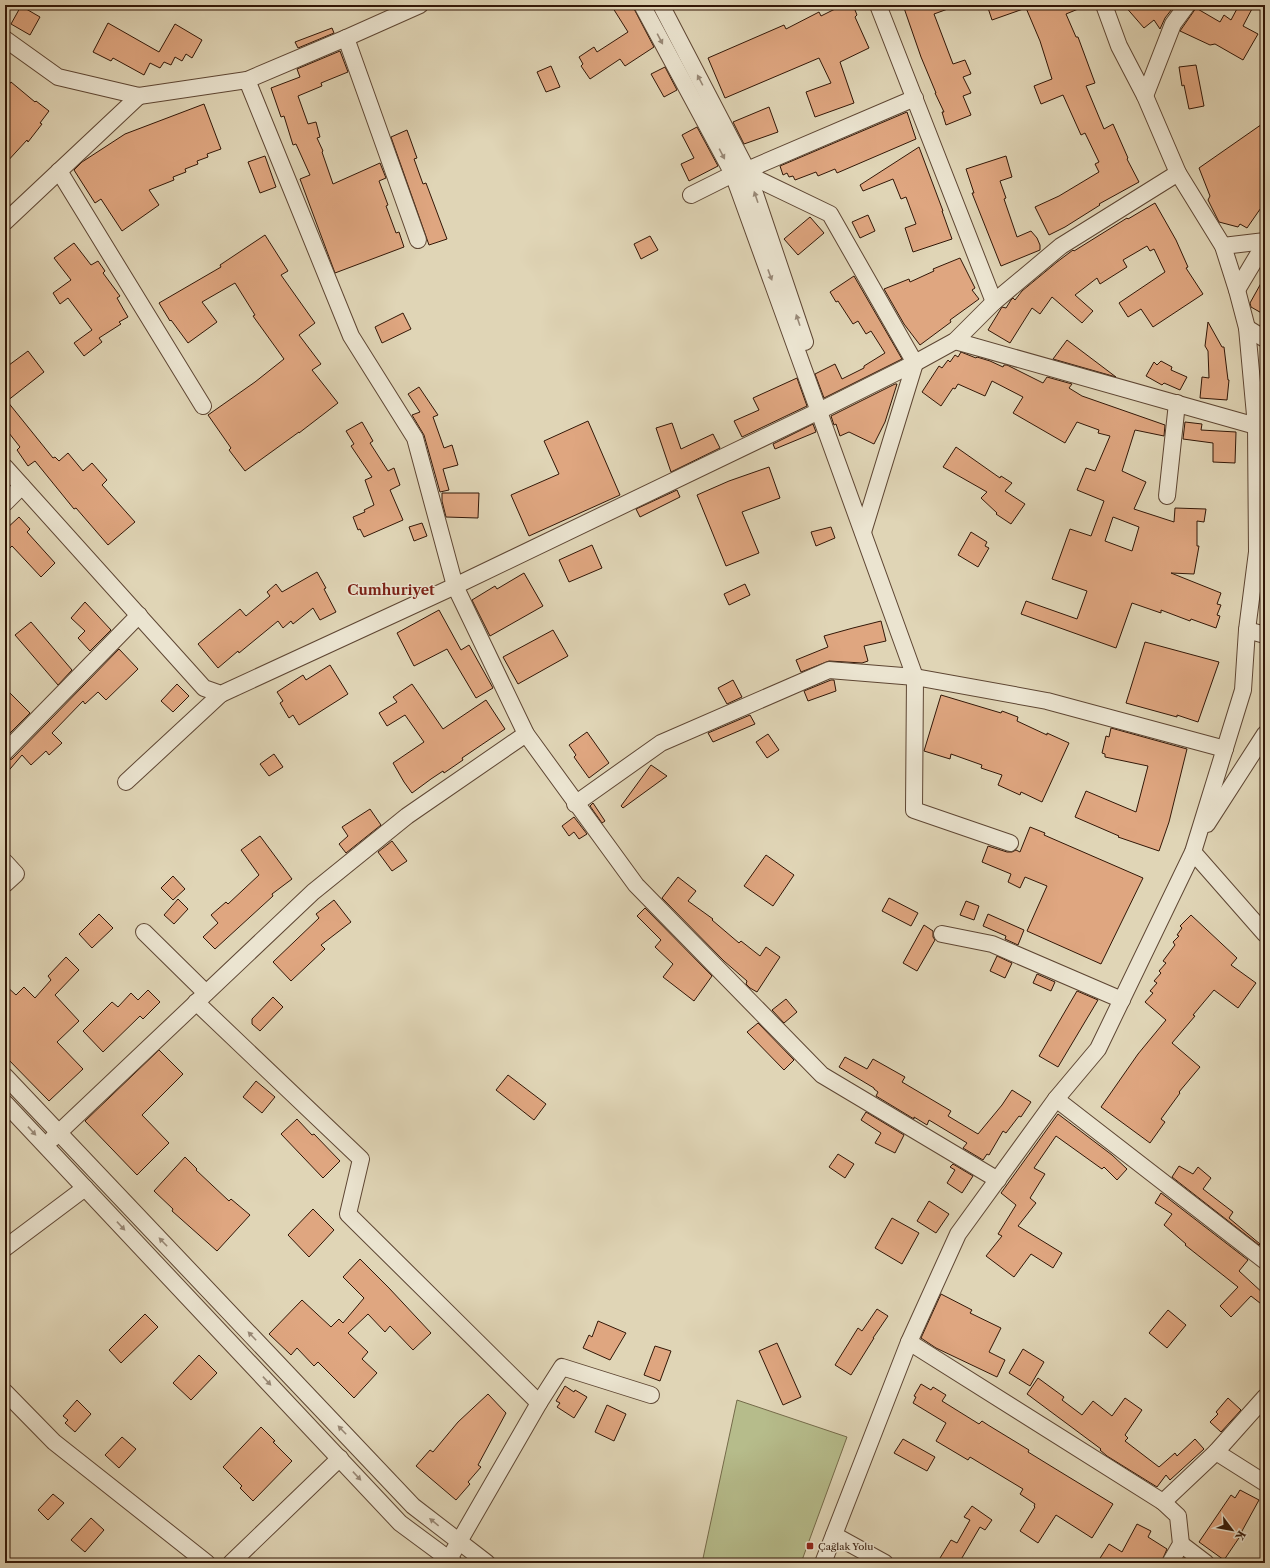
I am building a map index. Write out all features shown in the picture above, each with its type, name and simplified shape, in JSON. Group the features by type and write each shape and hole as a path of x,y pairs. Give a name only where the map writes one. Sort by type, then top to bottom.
{"street":[{"path":"5,39 58,77 139,96 247,80 420,5"},
{"path":"642,5 743,173 830,214 916,363 863,532"},
{"path":"660,5 743,173 816,372 820,393 819,411 915,677 914,810 1010,843"},
{"path":"878,5 994,302"},
{"path":"1104,5 1119,46 1145,96 1178,173 1222,246 1237,290 1247,328 1259,399 1256,426 1257,552 1247,630 1243,690 1195,846"},
{"path":"1145,96 1173,24 1187,5"},
{"path":"346,38 418,240"},
{"path":"247,80 351,336 415,438 454,586 526,734 575,804 636,885 822,1075 998,1180"},
{"path":"5,222 139,96"},
{"path":"691,195 915,98"},
{"path":"59,171 203,406"},
{"path":"126,782 221,694 454,586 819,411 916,363 955,341 994,302 1061,246 1178,173"},
{"path":"1222,246 1265,242"},
{"path":"1237,290 1265,242"},
{"path":"1247,328 1265,339"},
{"path":"955,341 1256,426"},
{"path":"1167,496 1177,403"},
{"path":"5,467 204,688 221,694"},
{"path":"5,503 22,486"},
{"path":"5,752 139,615"},
{"path":"1247,630 1265,635"},
{"path":"575,804 661,743 829,670 915,677 1047,701 1225,749"},
{"path":"46,1146 313,892 407,816 526,734"},
{"path":"823,1563 909,1342 958,1234 1056,1099 1098,1049 1195,846 1265,734"},
{"path":"1195,846 1265,934"},
{"path":"5,862 16,874 5,884"},
{"path":"144,932 201,998 361,1159 348,1214 539,1403"},
{"path":"942,934 992,944 1122,1000"},
{"path":"5,1076 413,1506 487,1563"},
{"path":"1056,1099 1265,1261"},
{"path":"5,1102 400,1522 451,1561 458,1542 539,1403 562,1367 651,1395"},
{"path":"5,1248 86,1188"},
{"path":"909,1342 1163,1502 1178,1516 1181,1544 1170,1563"},
{"path":"5,1392 54,1442 208,1563"},
{"path":"1163,1502 1216,1452 1265,1397"},
{"path":"1216,1452 1265,1483"},
{"path":"231,1563 340,1458"},
{"path":"834,1535 885,1563"},
{"path":"1181,1544 1206,1563"}],"green space":[{"path":"737,1400 847,1437 801,1563 702,1563"}],"building":[{"path":"611,5 632,5 654,47 625,66 620,59 590,79 581,66 583,64 579,57 594,47 597,52 628,32"},
{"path":"843,5 853,5 857,15 855,17 869,48 840,62 854,103 815,117 806,92 831,83 819,58 725,98 708,58 784,25 786,29 819,12 821,16"},
{"path":"913,5 956,5 934,14 953,64 965,60 971,74 963,77 971,93 963,96 971,115 946,125 942,112 944,112 921,57 904,8"},
{"path":"987,5 1088,5 1066,14 1076,37 1078,37 1095,83 1086,86 1104,129 1113,124 1128,158 1127,159 1139,182 1099,204 1100,205 1065,227 1049,235 1035,207 1059,196 1099,172 1095,164 1099,162 1085,133 1081,135 1063,95 1041,104 1034,86 1052,79 1040,41 1026,8 992,20"},
{"path":"1124,5 1175,5 1165,18 1160,29 1154,20 1144,28"},
{"path":"1239,5 1254,5 1243,26 1258,34 1243,60 1215,44 1210,45 1180,31 1196,8 1220,22 1224,15 1231,20"},
{"path":"21,6 40,17 30,35 11,24"},
{"path":"108,23 159,52 175,24 202,40 192,58 186,54 182,61 175,57 171,65 164,62 160,68 150,63 144,75 113,58 111,61 93,52"},
{"path":"332,28 334,33 298,48 295,42"},
{"path":"340,51 348,72 321,83 322,86 298,96 308,124 316,122 320,137 317,138 323,151 322,152 333,184 380,163 386,178 379,181 388,205 386,206 396,233 399,232 404,247 335,273 300,179 310,175 296,144 293,145 284,116 281,117 271,88 300,77 297,69"},
{"path":"1196,65 1204,106 1189,109 1184,85 1182,86 1179,67"},
{"path":"551,66 560,87 546,92 537,72"},
{"path":"665,67 677,90 664,97 651,74"},
{"path":"11,82 35,102 36,101 49,111 40,123 42,124 28,142 27,140 5,164 5,90"},
{"path":"204,104 221,149 207,154 208,157 197,161 198,164 185,169 186,172 173,177 174,180 149,190 159,205 122,231 101,199 95,203 74,170 82,162 125,134"},
{"path":"769,107 778,132 744,144 733,122"},
{"path":"907,112 916,139 837,173 835,169 818,176 816,172 795,180 793,176 789,177 787,173 783,175 780,166"},
{"path":"1265,122 1265,202 1247,228 1240,224 1238,227 1219,222 1208,200 1210,196 1199,168"},
{"path":"697,127 718,166 689,181 681,164 694,158 682,135"},
{"path":"407,130 417,158 414,159 423,184 426,183 447,239 429,245 391,137"},
{"path":"919,147 952,239 913,252 905,228 916,224 906,197 901,199 893,179 863,191 860,185"},
{"path":"265,156 276,187 260,193 248,162"},
{"path":"1006,156 1012,177 1000,181 1006,198 1004,199 1017,237 1031,231 1037,238 1040,245 1040,250 1001,266 972,193 974,193 966,169"},
{"path":"1155,203 1176,240 1188,267 1186,268 1203,294 1153,327 1141,309 1128,317 1119,303 1165,272 1154,249 1150,251 1147,246 1123,260 1127,267 1100,284 1097,278 1075,295 1093,311 1082,323 1052,297 1040,314 1032,308 1010,343 988,330 1002,307 1006,308 1013,298 1015,300 1022,291 1057,262 1073,250 1074,251 1127,218 1128,219"},
{"path":"868,215 875,231 860,238 852,222"},
{"path":"810,217 824,233 798,255 784,239"},
{"path":"265,235 288,271 281,275 315,323 299,335 321,364 312,370 338,403 245,471 229,450 231,448 208,415 255,382 284,359 253,316 255,315 235,283 202,302 217,322 188,343 171,320 170,321 159,303 221,267 220,265"},
{"path":"650,236 658,250 641,259 634,244"},
{"path":"74,243 91,265 98,261 105,271 103,273 120,296 117,298 128,317 119,322 121,324 99,338 102,342 84,356 74,343 92,330 68,298 60,304 53,293 71,280 54,258"},
{"path":"960,258 975,288 972,290 979,299 950,320 951,322 920,345 904,324 884,289 909,279 910,282 934,271 933,269"},
{"path":"854,276 902,359 824,398 815,374 835,364 842,379 864,368 864,366 885,353 871,331 866,334 858,321 853,324 838,301 836,302 830,292"},
{"path":"1265,276 1265,315 1251,307 1250,303"},
{"path":"403,313 411,329 382,343 375,327"},
{"path":"1208,322 1222,347 1224,347 1229,380 1227,400 1200,398 1202,377 1209,378 1208,351 1205,346"},
{"path":"1067,340 1116,377 1053,359"},
{"path":"28,351 44,372 7,401 53,458 55,457 59,461 68,453 83,471 92,463 107,480 102,485 135,522 108,545 76,508 74,509 35,461 28,466 17,450 20,447 5,428 5,368"},
{"path":"961,352 976,358 990,361 1003,367 1004,365 1007,365 1043,383 1047,377 1072,384 1069,388 1082,396 1165,425 1164,436 1135,430 1122,471 1146,482 1134,509 1174,522 1175,508 1206,509 1204,522 1197,521 1197,546 1199,546 1194,574 1171,573 1221,593 1217,604 1221,605 1217,615 1220,616 1216,628 1191,619 1190,621 1161,610 1161,613 1132,603 1116,648 1021,614 1026,601 1077,619 1087,591 1052,579 1070,529 1091,536 1104,501 1077,490 1086,468 1095,471 1110,436 1098,433 1099,430 1077,422 1065,443 1013,413 1023,397 992,381 985,396 958,384 955,389 953,388 941,406 922,392 939,366 942,368 948,360 950,362 955,355 958,357","holes":["1113,517 1139,527 1132,551 1105,541"]},
{"path":"1161,361 1172,367 1171,370 1187,377 1180,390 1164,383 1162,385 1146,376 1154,362 1157,365"},
{"path":"797,378 807,406 742,437 734,421 759,410 753,398"},
{"path":"897,384 885,422 874,444 849,432 840,436 836,424 834,425 831,416"},
{"path":"419,387 438,415 433,417 444,448 452,445 458,465 443,469 449,490 440,492 424,435 412,415 420,412 408,394"},
{"path":"588,421 620,495 529,536 511,495 559,474 544,441"},
{"path":"362,422 373,441 370,443 388,471 394,468 400,485 390,490 403,520 364,537 360,529 358,530 353,517 365,512 364,510 374,505 365,480 372,477 351,446 354,444 346,431"},
{"path":"1185,422 1202,424 1201,430 1236,432 1235,463 1213,462 1213,443 1183,439"},
{"path":"672,423 681,449 713,434 720,448 671,472 656,428"},
{"path":"813,424 816,432 775,449 773,444"},
{"path":"956,447 1000,478 1001,476 1012,483 1005,491 1025,504 1011,524 996,514 997,513 981,498 987,492 943,467"},
{"path":"769,467 780,498 742,512 759,553 726,566 697,495 729,481"},
{"path":"677,490 680,497 640,517 636,509"},
{"path":"442,493 479,493 478,518 446,517 442,501"},
{"path":"19,517 30,529 27,532 55,563 41,577 12,546 5,553 5,530"},
{"path":"422,523 427,536 414,541 409,527"},
{"path":"831,527 835,538 816,546 811,532"},
{"path":"971,532 987,542 985,546 989,548 978,567 958,555"},
{"path":"592,545 602,568 569,582 559,560"},
{"path":"317,572 326,588 324,589 336,612 320,620 313,608 293,624 291,621 283,628 278,621 218,668 198,644 240,609 246,616 270,596 267,592 276,584 282,592"},
{"path":"524,573 543,606 490,636 472,600 495,586 497,589"},
{"path":"745,584 750,595 729,605 724,594"},
{"path":"85,602 111,630 90,651 78,638 85,631 71,618"},
{"path":"439,610 461,650 469,645 493,688 476,698 447,649 414,666 397,633"},
{"path":"881,621 886,641 864,646 868,661 862,663 829,661 801,672 796,660 828,647 824,636"},
{"path":"31,622 72,670 58,685 15,635"},
{"path":"553,630 568,656 518,684 503,657"},
{"path":"1145,642 1219,662 1198,722 1177,715 1177,717 1126,703"},
{"path":"119,649 138,669 106,700 98,692 85,704 83,701 52,733 62,743 49,755 46,751 31,765 22,755 5,775 5,761 12,759"},
{"path":"330,665 348,694 299,725 293,715 289,718 280,703 283,701 277,692 303,675 306,680"},
{"path":"733,680 742,697 727,704 718,688"},
{"path":"834,680 836,691 808,701 804,691"},
{"path":"177,684 189,696 173,712 161,701"},
{"path":"412,684 443,729 486,700 505,729 462,758 463,760 444,773 443,771 412,793 393,763 424,742 405,715 387,726 379,713 397,702 393,697"},
{"path":"5,688 30,713 5,738"},
{"path":"941,695 1001,713 1002,711 1018,717 1017,721 1047,735 1047,733 1069,743 1042,802 1021,792 1020,795 998,785 1002,775 981,768 982,765 951,754 950,759 924,751"},
{"path":"750,715 755,724 713,742 708,733"},
{"path":"1111,728 1187,749 1169,822 1159,851 1118,837 1119,836 1075,817 1086,791 1136,812 1148,766 1105,757 1105,754 1102,753 1106,736 1109,737"},
{"path":"587,732 609,763 589,778 574,757 576,755 569,745"},
{"path":"768,734 779,750 767,758 756,742"},
{"path":"274,754 283,767 269,776 260,764"},
{"path":"651,765 667,776 623,808 621,806"},
{"path":"593,803 605,821 602,823 590,806"},
{"path":"370,809 381,825 346,853 339,844 348,836 342,827"},
{"path":"574,817 587,834 579,839 574,832 569,836 562,826"},
{"path":"1030,827 1045,833 1044,835 1143,878 1101,964 1027,931 1047,886 1025,877 1020,888 1008,882 1011,874 982,862 988,846 1007,852 1016,850 1020,852"},
{"path":"260,836 292,879 272,894 273,896 215,949 203,937 218,923 211,915 226,902 228,904 259,875 241,850"},
{"path":"392,841 407,861 392,871 378,852"},
{"path":"766,855 794,875 773,906 744,886"},
{"path":"173,876 185,889 173,900 161,888"},
{"path":"678,877 696,891 688,901 713,919 712,920 739,943 741,941 760,956 766,947 780,957 757,992 750,988 746,984 747,981 724,961 662,898"},
{"path":"889,898 918,913 911,926 882,911"},
{"path":"178,899 188,909 174,924 164,915"},
{"path":"334,900 351,922 321,945 325,949 291,981 273,962 319,918 316,914"},
{"path":"966,901 979,906 974,920 960,915"},
{"path":"645,908 712,976 694,1001 663,977 673,964 655,947 661,940 637,916"},
{"path":"99,914 113,928 92,948 79,934"},
{"path":"988,914 1024,930 1018,945 1005,939 1006,936 983,926"},
{"path":"1191,915 1237,958 1231,965 1256,983 1238,1008 1214,990 1193,1015 1195,1016 1172,1043 1200,1067 1179,1092 1180,1093 1161,1119 1165,1122 1150,1143 1101,1107 1138,1054 1166,1020 1145,1002 1153,993 1150,991 1157,983 1154,981 1161,973 1159,971 1166,963 1163,961 1175,945 1173,942 1179,936 1177,935 1182,928 1180,926"},
{"path":"924,925 933,931 933,937 935,940 917,971 903,963"},
{"path":"997,956 1012,963 1005,978 990,971"},
{"path":"66,957 79,970 55,995 79,1021 57,1042 83,1069 49,1101 5,1056 5,985 16,995 24,987 35,998 51,980 48,976"},
{"path":"1037,974 1055,982 1051,991 1033,983"},
{"path":"148,990 160,1002 143,1019 140,1016 103,1052 83,1031 112,1002 118,1007 131,993 138,1000"},
{"path":"1077,991 1098,1000 1058,1067 1039,1056"},
{"path":"273,997 283,1007 260,1031 252,1024 252,1019"},
{"path":"786,999 797,1012 784,1023 772,1010"},
{"path":"758,1023 794,1060 784,1070 747,1032"},
{"path":"159,1050 183,1074 142,1115 169,1143 137,1175 85,1121"},
{"path":"845,1057 867,1069 873,1059 905,1077 902,1082 951,1111 948,1116 978,1134 1002,1105 1012,1090 1031,1102 1021,1117 1019,1116 1006,1133 1003,1131 989,1155 987,1154 983,1160 963,1148 967,1143 929,1120 927,1125 914,1117 914,1119 876,1096 878,1092 874,1088 839,1067"},
{"path":"508,1075 546,1104 534,1120 496,1090"},
{"path":"256,1081 275,1097 262,1113 243,1097"},
{"path":"866,1112 904,1135 895,1153 875,1143 881,1133 861,1120"},
{"path":"1058,1114 1112,1155 1127,1169 1117,1180 1104,1167 1102,1169 1056,1136 1034,1168 1045,1174 1030,1198 1036,1203 1018,1226 1062,1253 1053,1268 1031,1254 1014,1277 986,1256 1002,1236 998,1234 1016,1205 1001,1193"},
{"path":"297,1119 340,1161 323,1178 281,1134"},
{"path":"838,1154 854,1164 845,1178 829,1167"},
{"path":"185,1157 197,1169 196,1170 229,1201 231,1199 250,1215 217,1251 172,1211 173,1209 154,1191"},
{"path":"953,1164 973,1176 962,1193 947,1183 955,1170 950,1167"},
{"path":"1179,1166 1193,1174 1198,1167 1211,1178 1203,1189 1233,1212 1229,1218 1260,1244 1259,1245 1172,1177"},
{"path":"1161,1193 1248,1260 1239,1271 1265,1295 1265,1307 1251,1296 1231,1317 1220,1306 1238,1287 1185,1245 1186,1244 1164,1225 1172,1214 1155,1203"},
{"path":"929,1201 949,1214 936,1233 917,1221"},
{"path":"313,1209 334,1230 309,1257 288,1235"},
{"path":"892,1218 919,1233 902,1264 875,1248"},
{"path":"360,1259 431,1333 413,1350 390,1326 385,1332 368,1314 348,1333 368,1352 362,1359 377,1373 354,1398 318,1362 314,1366 297,1348 291,1355 269,1334 302,1300 331,1327 339,1319 343,1323 364,1298 343,1277"},
{"path":"941,1294 972,1310 970,1313 1001,1328 989,1352 1005,1360 997,1377 936,1348 921,1338"},
{"path":"877,1309 888,1316 851,1375 835,1365 858,1328 862,1331"},
{"path":"1168,1310 1186,1325 1167,1348 1149,1333"},
{"path":"145,1314 158,1327 121,1363 109,1350"},
{"path":"598,1321 626,1333 610,1360 583,1348 589,1335 592,1337"},
{"path":"777,1343 801,1397 783,1405 759,1351"},
{"path":"655,1346 671,1351 660,1381 644,1375"},
{"path":"1023,1349 1044,1362 1030,1386 1009,1373"},
{"path":"199,1355 217,1373 191,1400 173,1383"},
{"path":"1038,1378 1064,1397 1062,1400 1082,1415 1093,1401 1112,1416 1125,1398 1142,1410 1125,1435 1128,1438 1125,1441 1159,1467 1175,1453 1177,1456 1195,1439 1204,1449 1170,1480 1166,1475 1157,1487 1107,1456 1100,1450 1101,1449 1027,1394"},
{"path":"921,1384 931,1390 933,1387 946,1395 942,1401 979,1424 982,1421 1029,1450 1028,1452 1113,1504 1092,1538 1056,1515 1038,1543 1020,1531 1035,1507 1035,1504 1020,1494 1023,1489 970,1457 968,1460 936,1441 946,1423 913,1403 916,1397 914,1396"},
{"path":"565,1386 574,1392 575,1390 587,1397 574,1418 557,1407 560,1403 556,1401"},
{"path":"488,1394 506,1413 478,1465 481,1467 468,1482 470,1484 456,1500 416,1466 430,1450 433,1452 458,1422"},
{"path":"1228,1398 1241,1410 1221,1432 1210,1422 1218,1414 1216,1412"},
{"path":"77,1400 91,1414 75,1432 65,1423 68,1420 63,1416"},
{"path":"607,1405 626,1414 614,1441 595,1432"},
{"path":"261,1427 275,1441 273,1442 292,1461 253,1501 240,1488 242,1486 223,1467"},
{"path":"122,1437 136,1449 119,1468 105,1455"},
{"path":"903,1439 935,1457 927,1471 894,1453"},
{"path":"1240,1490 1259,1500 1242,1531 1243,1532 1224,1560 1199,1542 1231,1495 1235,1498"},
{"path":"53,1494 64,1503 48,1520 38,1510"},
{"path":"972,1506 992,1520 985,1530 980,1527 959,1563 937,1563 951,1540 957,1543 970,1520 964,1517"},
{"path":"91,1518 104,1530 85,1552 71,1540"},
{"path":"1137,1524 1151,1531 1148,1537 1167,1549 1161,1563 1097,1563 1109,1544 1122,1552"}],"place":[{"name":"Çağlak Yolu","path":"810,1546"}],"district":[{"name":"Cumhuriyet","path":"391,590"}]}
